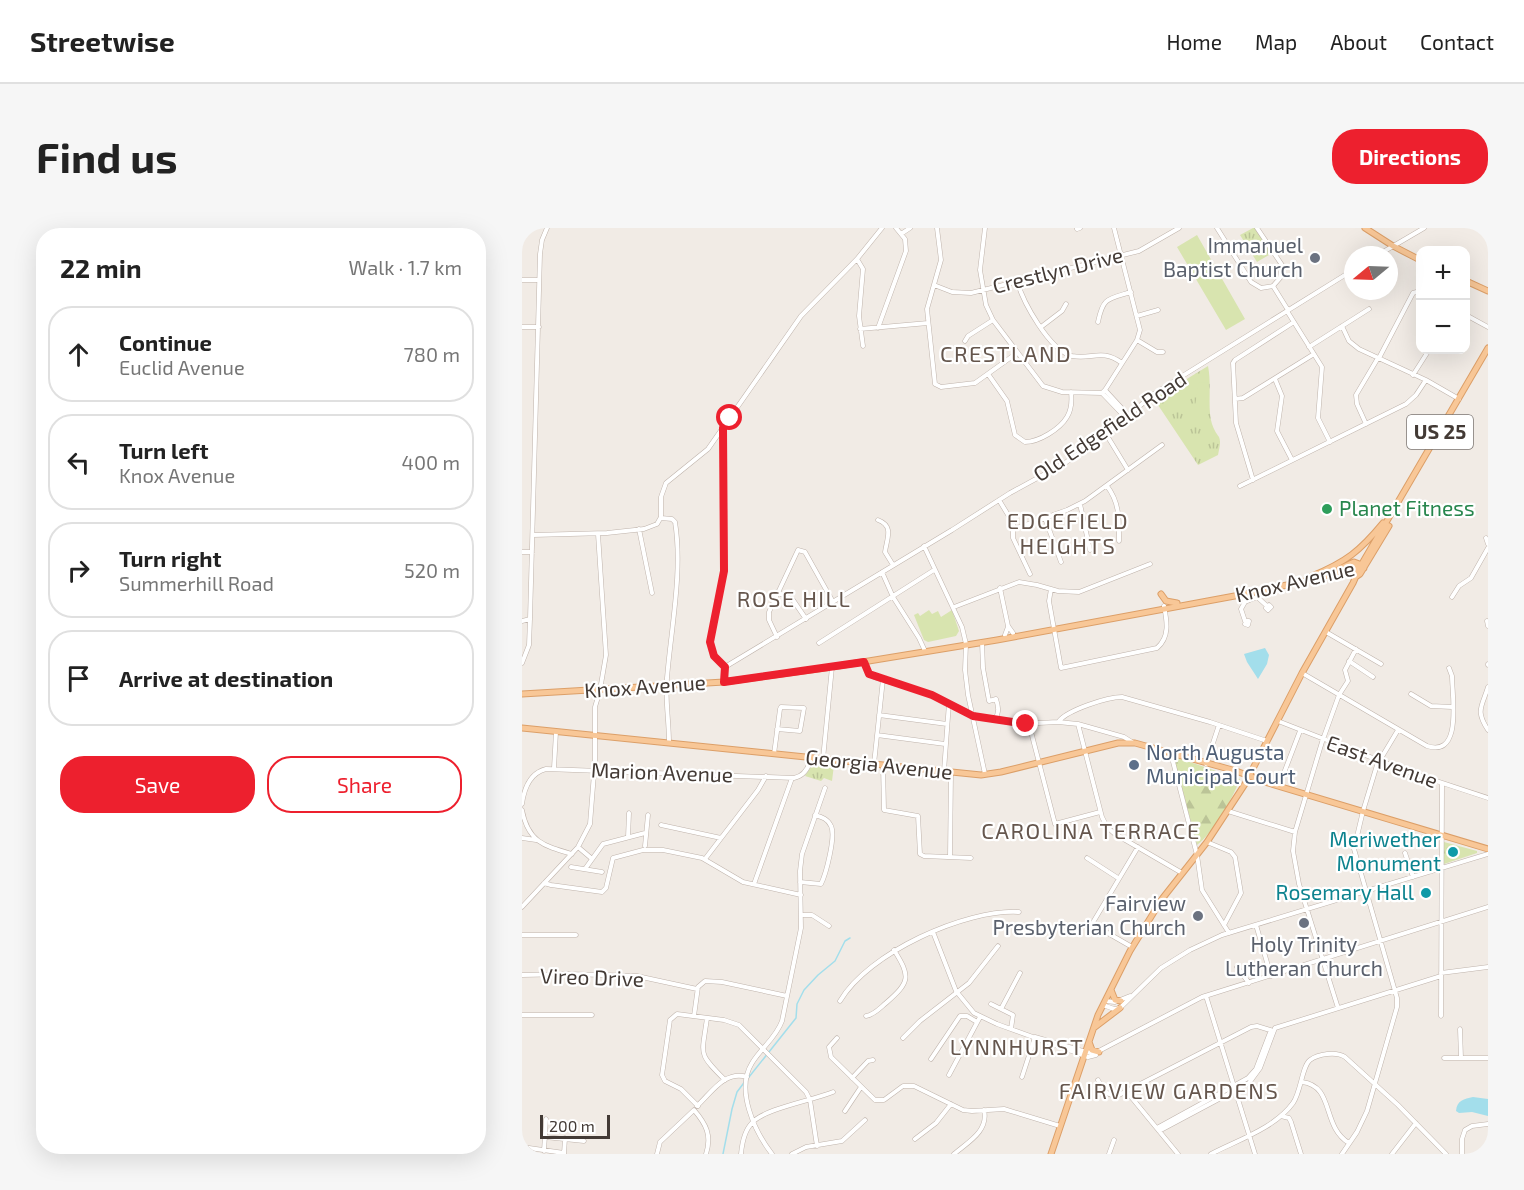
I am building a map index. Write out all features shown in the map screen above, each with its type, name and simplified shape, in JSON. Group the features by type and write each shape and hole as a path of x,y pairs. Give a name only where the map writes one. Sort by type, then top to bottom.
{"main road":[{"path":"1365,228 1393,246"},
{"path":"1398,249 1416,258"},
{"path":"1470,283 1488,291"},
{"name":"US 25","path":"1312,576 1347,560 1391,516 1488,348"},
{"path":"1051,1154 1094,1028 1132,947 1160,902 1228,811 1391,516"},
{"name":"Knox Avenue","path":"982,641 1013,633 1241,592 1325,574 1354,562 1362,566"},
{"name":"Knox Avenue","path":"1164,607 1310,580 1362,566"},
{"path":"1345,570 1353,573 1353,583"},
{"path":"1161,594 1167,601 1177,603"},
{"name":"Knox Avenue","path":"522,694 724,682 864,662 1054,626"},
{"name":"Georgia Avenue","path":"522,728 986,775 1118,743 1132,743 1229,770 1488,851"},
{"path":"1111,989 1115,1000 1121,1001"},
{"path":"1094,1028 1120,1008"},
{"path":"1089,1042 1093,1051 1101,1051"}],"street":[{"path":"522,663 529,645 540,250 547,228"},
{"path":"533,535 598,534 654,526 661,518 661,497 665,485 704,453 801,316 857,259 882,228"},
{"path":"878,328 906,254 906,243 896,228"},
{"path":"902,234 910,228"},
{"path":"937,228 941,252 928,303 933,377 937,386 972,384 1017,353"},
{"path":"985,228 980,266 986,305 993,320 1017,353 1043,386 1053,391 1104,392 1127,417"},
{"path":"1104,392 1137,340 1140,330 1114,228"},
{"name":"Crestlyn Drive","path":"934,285 955,293 968,293 1139,251 1179,228"},
{"path":"1218,228 1251,282 1261,288 1273,286 1281,276 1282,265 1257,228"},
{"path":"1393,246 1424,228"},
{"path":"857,259 862,265 859,316 863,345"},
{"name":"Old Edgefield Road","path":"725,667 999,500 1065,463 1160,391 1344,275"},
{"path":"522,280 540,280"},
{"path":"1017,281 1024,302 1057,347 1075,356 1107,355 1122,363"},
{"path":"1273,286 1323,372 1318,418 1330,442"},
{"path":"1098,322 1105,300 1131,292"},
{"path":"1366,424 1356,397 1413,293 1416,292"},
{"path":"1041,327 1062,311 1066,304"},
{"path":"1309,347 1370,309"},
{"path":"1137,316 1158,310"},
{"path":"1470,317 1488,327"},
{"path":"965,341 968,336 993,320"},
{"path":"1253,480 1236,423 1232,367 1235,360 1294,322"},
{"path":"860,328 928,323"},
{"path":"1342,326 1354,345 1460,399"},
{"path":"522,327 539,327"},
{"path":"1137,340 1157,352 1163,352"},
{"path":"1234,399 1243,398 1314,354"},
{"path":"1413,375 1426,354"},
{"path":"988,374 1007,401 1015,435 1025,442 1036,440 1064,422 1070,411 1071,392"},
{"path":"1275,379 1282,399 1277,431 1292,460"},
{"path":"1240,486 1409,402 1426,381"},
{"path":"723,428 724,571 710,642 714,656 725,667 724,682"},
{"path":"1106,434 1128,470"},
{"path":"1014,529 1080,504 1162,445"},
{"path":"1107,486 1117,504 1119,541"},
{"path":"999,500 1013,523 1013,538 1030,574"},
{"path":"1080,504 1090,550"},
{"path":"661,518 672,519 675,522 678,559 667,687 669,743"},
{"path":"1045,518 1061,562"},
{"path":"878,520 888,527 889,537 885,552 893,565"},
{"path":"639,529 652,593"},
{"path":"522,907 572,854 590,824 595,771 595,707 605,664 606,643 598,534"},
{"path":"1452,597 1459,585 1471,578 1488,546 1486,538"},
{"path":"924,546 954,607 966,644 964,669 986,775"},
{"path":"777,637 769,620 769,614 795,552 802,550 833,602"},
{"path":"522,552 532,552"},
{"path":"954,607 1019,582 1070,592 1087,590 1150,564"},
{"path":"819,643 934,570"},
{"path":"882,572 893,597 920,638 925,651"},
{"path":"1000,588 1008,626 1013,633"},
{"path":"1051,589 1049,601 1061,668 1157,648 1166,636 1164,607"},
{"path":"777,592 793,600 806,619"},
{"path":"1241,592 1244,603"},
{"path":"1245,621 1241,609 1244,603 1257,597 1267,606"},
{"path":"522,621 530,621"},
{"path":"1005,635 1008,626"},
{"path":"1326,632 1381,664"},
{"path":"982,641 983,668 989,701 996,699 999,707 995,720"},
{"path":"1338,1008 1293,861 1295,832 1323,740 1339,695 1348,681 1345,670 1356,649"},
{"path":"864,662 868,673 932,695 972,715 1029,724 1059,722 1078,724 1124,737 1132,743"},
{"path":"1349,662 1373,676"},
{"path":"823,759 832,667"},
{"path":"1302,674 1423,744 1436,748 1448,741 1452,732 1449,668"},
{"path":"874,764 883,679"},
{"path":"1488,687 1479,712 1488,730"},
{"path":"1411,694 1431,706 1452,707"},
{"path":"1059,722 1063,717 1086,707 1122,697 1267,741"},
{"path":"944,771 949,703"},
{"path":"774,754 777,729 781,707 804,708 800,731 777,729"},
{"path":"879,715 947,724"},
{"name":"East Avenue","path":"1277,721 1442,784 1488,798"},
{"path":"1029,724 1054,824 1101,812"},
{"path":"1078,724 1105,824 1112,832 1182,873"},
{"path":"1206,764 1219,725"},
{"path":"1342,1154 1364,1117 1397,1009 1395,990 1354,849 1379,761 1398,730"},
{"path":"522,804 525,788 533,777 540,771 554,768 556,731"},
{"path":"1279,786 1300,731"},
{"path":"1115,734 1118,743"},
{"path":"877,735 945,744"},
{"path":"1171,753 1197,855 1203,894 1228,933"},
{"path":"754,884 792,778 803,774 812,758"},
{"path":"883,765 884,810 919,817 918,851 921,855 971,858"},
{"name":"Marion Avenue","path":"554,768 792,778"},
{"path":"950,857 951,772"},
{"path":"705,859 759,790 766,776"},
{"path":"1441,1016 1442,784"},
{"path":"772,1154 754,1121 746,1093 747,1077 752,1063 781,1025 799,938 801,854 825,788"},
{"path":"522,810 526,825 537,840 550,848 572,854"},
{"path":"1228,811 1295,832"},
{"path":"628,837 629,813"},
{"path":"645,846 648,815"},
{"path":"800,882 821,884 826,868 832,829 825,819 815,815"},
{"path":"661,825 721,838"},
{"path":"585,869 603,844 645,833"},
{"path":"522,838 537,840"},
{"path":"1207,842 1231,852 1235,857 1241,893 1224,926"},
{"path":"578,846 591,858"},
{"path":"1132,947 1092,924 1138,847"},
{"path":"544,882 602,892 606,888 613,858 643,850 663,850 705,859 736,879 801,895"},
{"path":"1104,1003 1114,1009 1120,1008 1161,968 1208,940 1413,877 1488,851"},
{"path":"1405,853 1413,877"},
{"path":"1087,858 1118,878"},
{"path":"571,867 602,872"},
{"path":"933,932 956,992 970,1009 981,1017 1011,1029 1085,1054 1094,1054 1206,996 1488,907"},
{"path":"840,1001 850,987 894,950 933,932 990,915 1020,912"},
{"path":"801,915 812,915 829,926"},
{"path":"1256,925 1271,976"},
{"path":"522,935 576,935"},
{"path":"903,1038 920,1021 973,980 998,946"},
{"path":"866,1016 874,1014 905,983 905,968 894,950"},
{"path":"1237,967 1249,982"},
{"path":"1098,1080 1104,1090 1116,1096 1253,1026 1270,1030 1441,974 1488,967"},
{"path":"1001,1009 1020,973"},
{"name":"Vireo Drive","path":"522,975 635,976 698,989"},
{"path":"694,1016 698,989 702,982 712,981 787,996"},
{"path":"1104,1003 1121,1001 1130,996"},
{"path":"1206,996 1255,1154"},
{"path":"991,1004 1013,1015 1011,1029"},
{"path":"706,1154 708,1131 696,1108 681,1089 665,1081 661,1071 671,1018 677,1014 737,1024 764,1049 803,1089 810,1100 816,1146"},
{"path":"522,1015 592,1016"},
{"path":"931,1059 960,1016 967,1016 977,1022"},
{"path":"949,1075 981,1017"},
{"path":"707,1018 702,1052 708,1063 725,1080"},
{"path":"1158,1130 1246,1085 1256,1075 1275,1028"},
{"path":"1460,1029 1461,1058"},
{"path":"1235,1089 1255,1071 1270,1030"},
{"path":"1022,1077 1035,1037"},
{"path":"837,1038 829,1047 829,1054 875,1100 880,1101 903,1086 917,1086 966,1110 1008,1110 1060,1126"},
{"path":"1212,1154 1281,1116 1294,1101 1309,1061 1335,1053 1345,1057 1375,1084 1416,1123 1442,1153"},
{"path":"1444,1058 1488,1058"},
{"path":"852,1078 868,1061 873,1059"},
{"path":"657,1154 660,1142 725,1080 733,1075 747,1077"},
{"path":"1302,1082 1313,1084 1319,1089 1334,1128 1340,1137 1349,1143"},
{"path":"844,1111 861,1087"},
{"path":"1127,1091 1178,1154"},
{"path":"741,1154 744,1137 754,1121 771,1112 833,1092"},
{"path":"915,1139 936,1123 951,1104"},
{"path":"954,1154 982,1130 985,1120 984,1110"},
{"path":"1281,1116 1292,1122 1301,1154"},
{"path":"544,1151 546,1119"},
{"path":"792,1154 802,1149 842,1141 865,1120"},
{"path":"1392,1154 1416,1123"},
{"path":"1462,1154 1462,1136 1465,1130 1472,1126 1488,1124"},
{"path":"545,1137 584,1141"},
{"path":"522,1147 564,1154 565,1138"},
{"path":"1109,1154 1114,1140"}],"green space":[{"path":"1256,228 1274,252 1257,262 1240,235"},
{"path":"1197,235 1245,319 1226,330 1177,247"},
{"path":"1208,366 1211,418 1220,443 1218,455 1198,465 1154,399"},
{"path":"1199,382 1209,383 1207,408 1195,406"},
{"path":"929,610 932,614 938,611 941,617 952,610 959,631 956,636 928,642 924,640 914,615 918,613 920,616"},
{"path":"1175,757 1240,779 1222,815 1197,845 1174,759"},
{"path":"814,762 834,765 832,781 824,778 821,781 805,776"},
{"path":"1444,842 1477,851 1477,853 1444,864"}],"water":[{"path":"1265,648 1269,655 1267,664 1258,679 1244,654"},
{"path":"1473,1097 1488,1099 1488,1116 1456,1111 1459,1102"}],"waterway":[{"path":"749,1077 796,1018 797,1004 804,990 835,961 845,941 850,938"},
{"path":"723,1154 737,1092 746,1080"}],"place":[{"name":"Immanuel Baptist Church","path":"1315,258"},
{"name":"Planet Fitness","path":"1327,509"},
{"name":"North Augusta Municipal Court","path":"1134,765"},
{"name":"Meriwether Monument","path":"1453,852"},
{"name":"Rosemary Hall","path":"1426,893"},
{"name":"Fairview Presbyterian Church","path":"1198,916"},
{"name":"Holy Trinity Lutheran Church","path":"1304,923"}],"district":[{"name":"CRESTLAND","path":"1006,354"},
{"name":"EDGEFIELD HEIGHTS","path":"1068,534"},
{"name":"ROSE HILL","path":"794,599"},
{"name":"CAROLINA TERRACE","path":"1091,831"},
{"name":"LYNNHURST","path":"1017,1047"},
{"name":"FAIRVIEW GARDENS","path":"1169,1091"}],"route":[{"path":"730,418 723,428 724,571 721,593 710,634 714,656 725,667 724,682 864,662 866,671 874,677 932,695 973,716 1026,724"}]}
